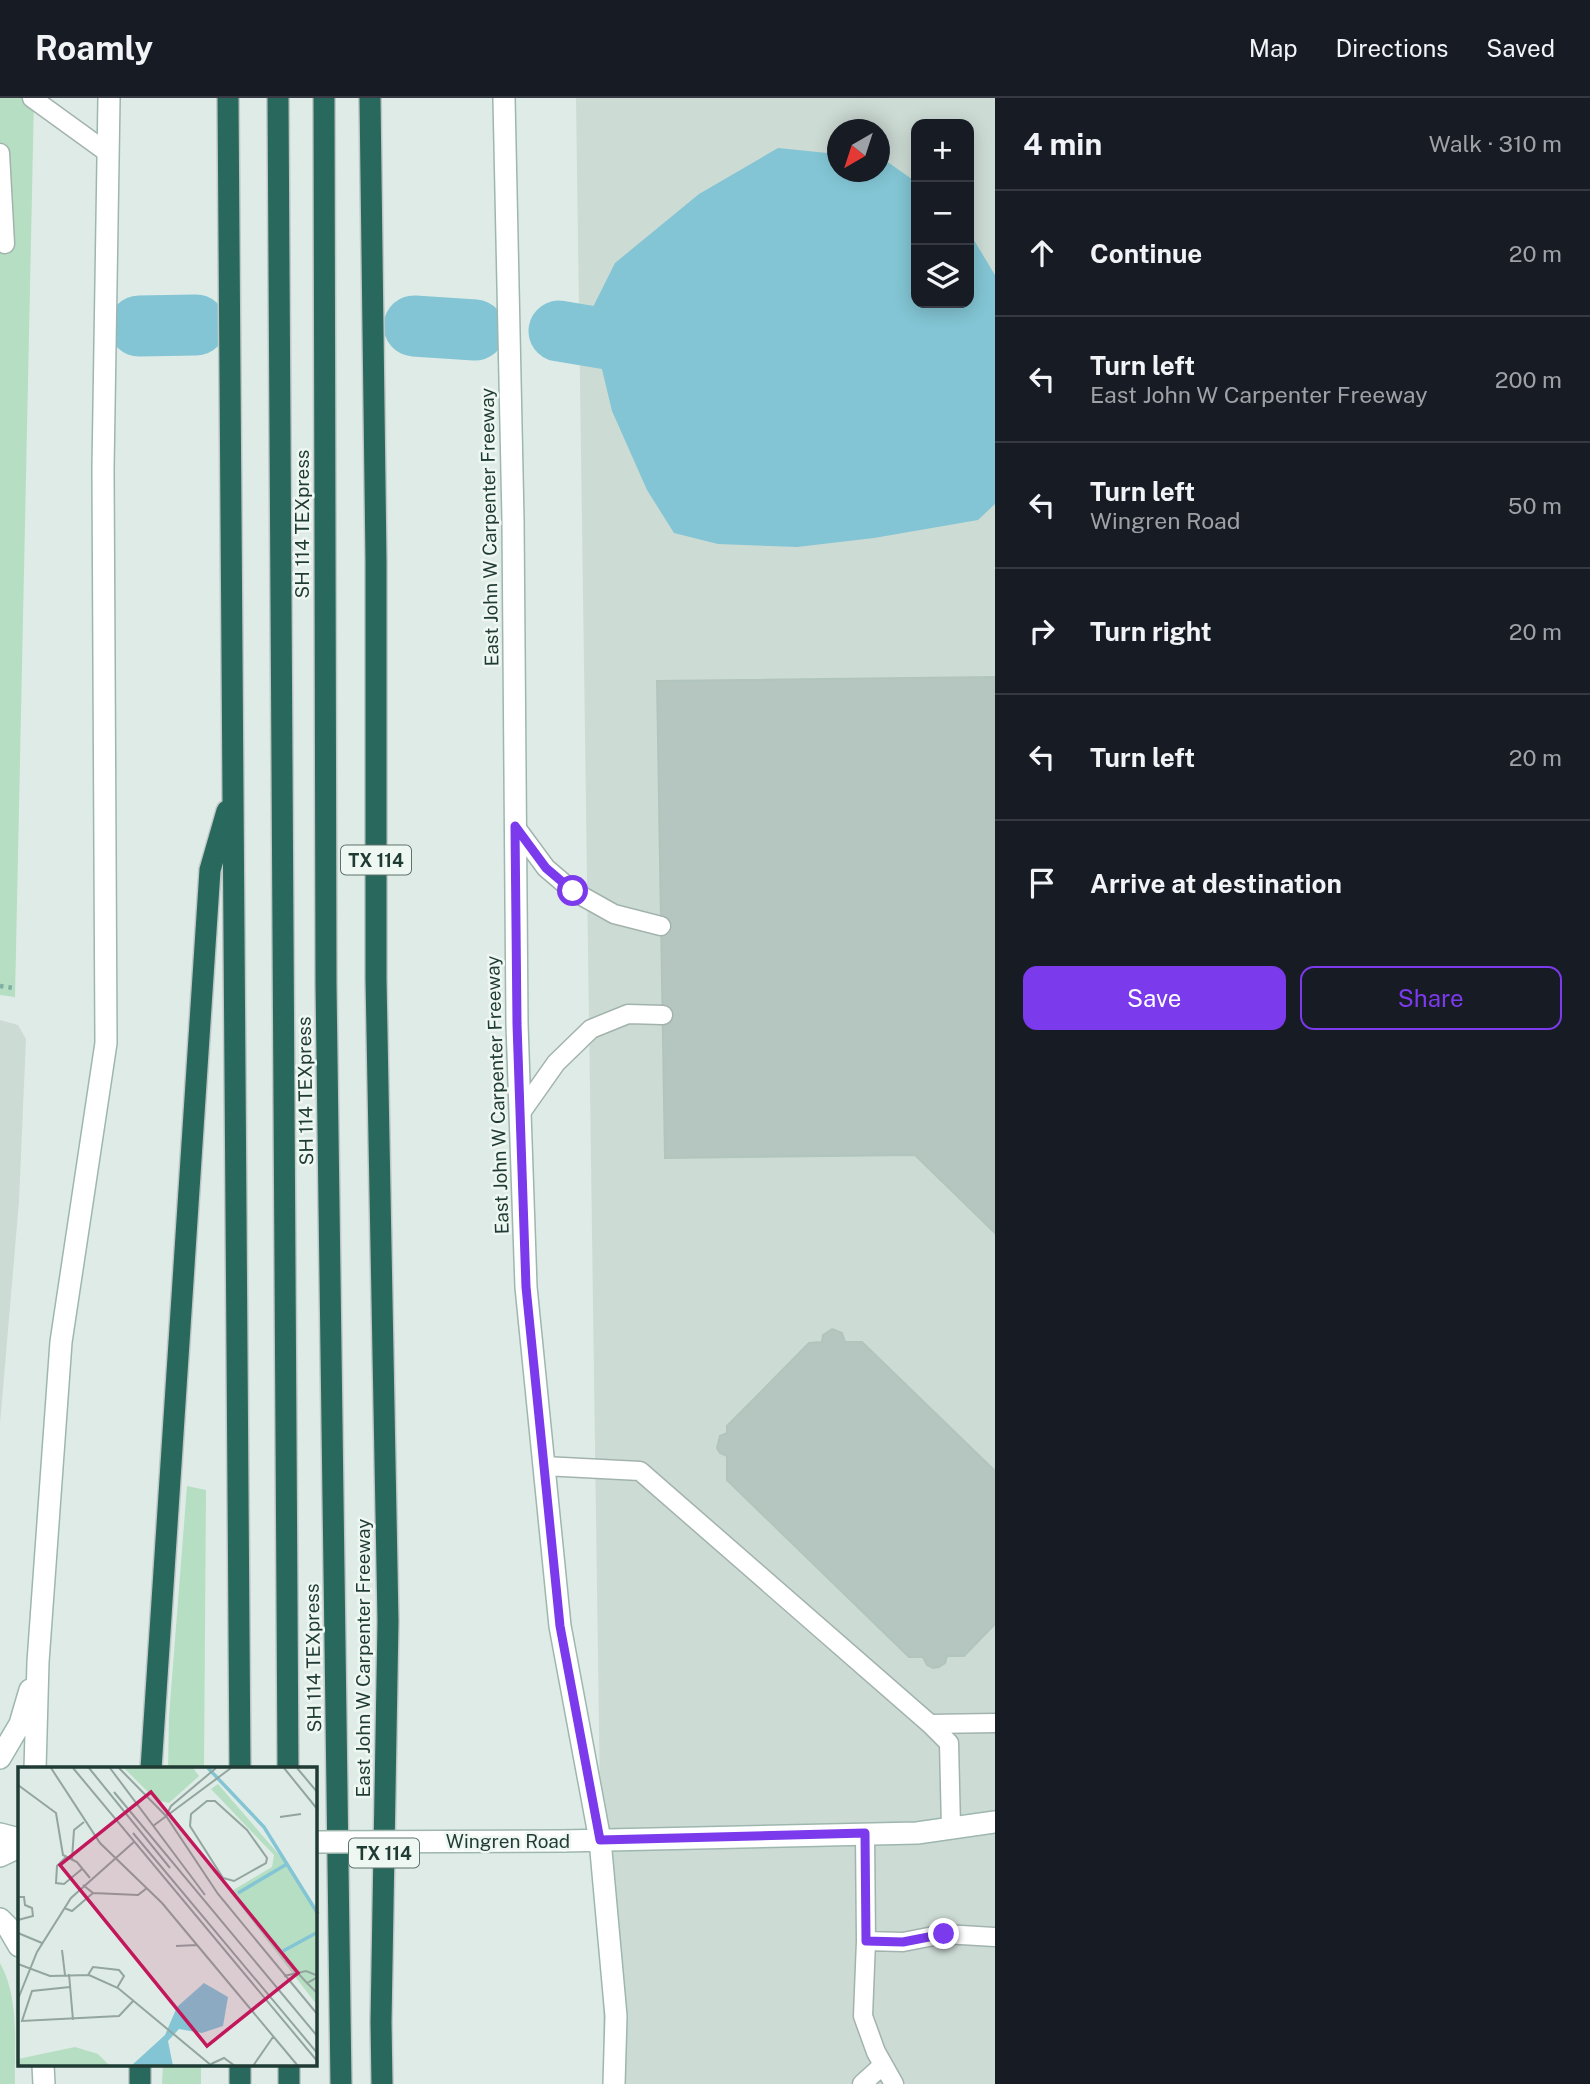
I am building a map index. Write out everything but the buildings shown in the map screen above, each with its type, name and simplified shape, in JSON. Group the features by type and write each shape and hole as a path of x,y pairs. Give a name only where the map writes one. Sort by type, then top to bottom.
{"highway":[{"path":"228,98 240,1767"},
{"name":"SH 114 TEXpress","path":"278,98 288,1767"},
{"name":"SH 114 TEXpress","path":"324,98 326,984 341,2084"},
{"name":"East John W Carpenter Freeway","path":"370,98 376,561 376,979 388,1621 382,2084"},
{"path":"152,1767 210,870 234,789"},
{"path":"140,2066 140,2084"},
{"path":"240,2066 240,2084"},
{"path":"289,2066 289,2084"}],"main road":[{"path":"35,1767 38,1661 61,1342 106,1043 103,469 109,98"},
{"name":"East John W Carpenter Freeway","path":"505,98 520,1114 526,1287 560,1626 600,1840 616,2016 614,2084"},
{"path":"0,1758 19,1724 38,1661"},
{"name":"Wingren Road","path":"317,1842 600,1840 917,1833 995,1822"},
{"path":"0,1834 18,1839"},
{"path":"0,1856 18,1847"},
{"path":"0,1919 18,1945"},
{"path":"43,2066 44,2084"}],"lane":[{"path":"32,98 108,153"},
{"path":"0,153 5,244"},
{"path":"515,826 546,868 573,891 614,914 661,926"},
{"path":"520,1114 556,1063 591,1029 628,1014 663,1015"},
{"path":"544,1466 640,1471 930,1724 950,1743 951,1828"},
{"path":"930,1724 995,1723"},
{"path":"865,1833 866,1941 863,2016 876,2052 894,2084"},
{"path":"866,1941 903,1942 944,1934 995,1937"},
{"path":"862,2084 883,2065"}],"path":[{"path":"0,986 13,988"}],"shaded area":[{"path":"576,98 995,98 995,2084 604,2084"},
{"path":"0,1020 18,1025 26,1039 19,1201 0,1424"}],"green space":[{"path":"0,98 34,98 15,997 0,995"},
{"path":"187,1486 206,1490 204,1767 168,1767 169,1717"},
{"path":"0,1963 11,1992 13,2007 15,2084 0,2084"},
{"path":"163,2066 201,2066 201,2084 162,2084"}],"water":[{"path":"778,148 827,153 827,182 890,182 890,164 911,178 911,308 974,308 974,240 995,275 995,504 978,520 874,538 797,547 718,544 674,533 647,490 612,411 589,315 615,263 699,194"}],"waterway":[{"path":"139,326 196,325"},
{"path":"414,326 475,330"},
{"path":"559,331 679,351"}],"route":[{"path":"573,891 546,868 515,826 517,1024 526,1287 560,1626 600,1840 865,1833 866,1941 903,1942 944,1934"}]}
